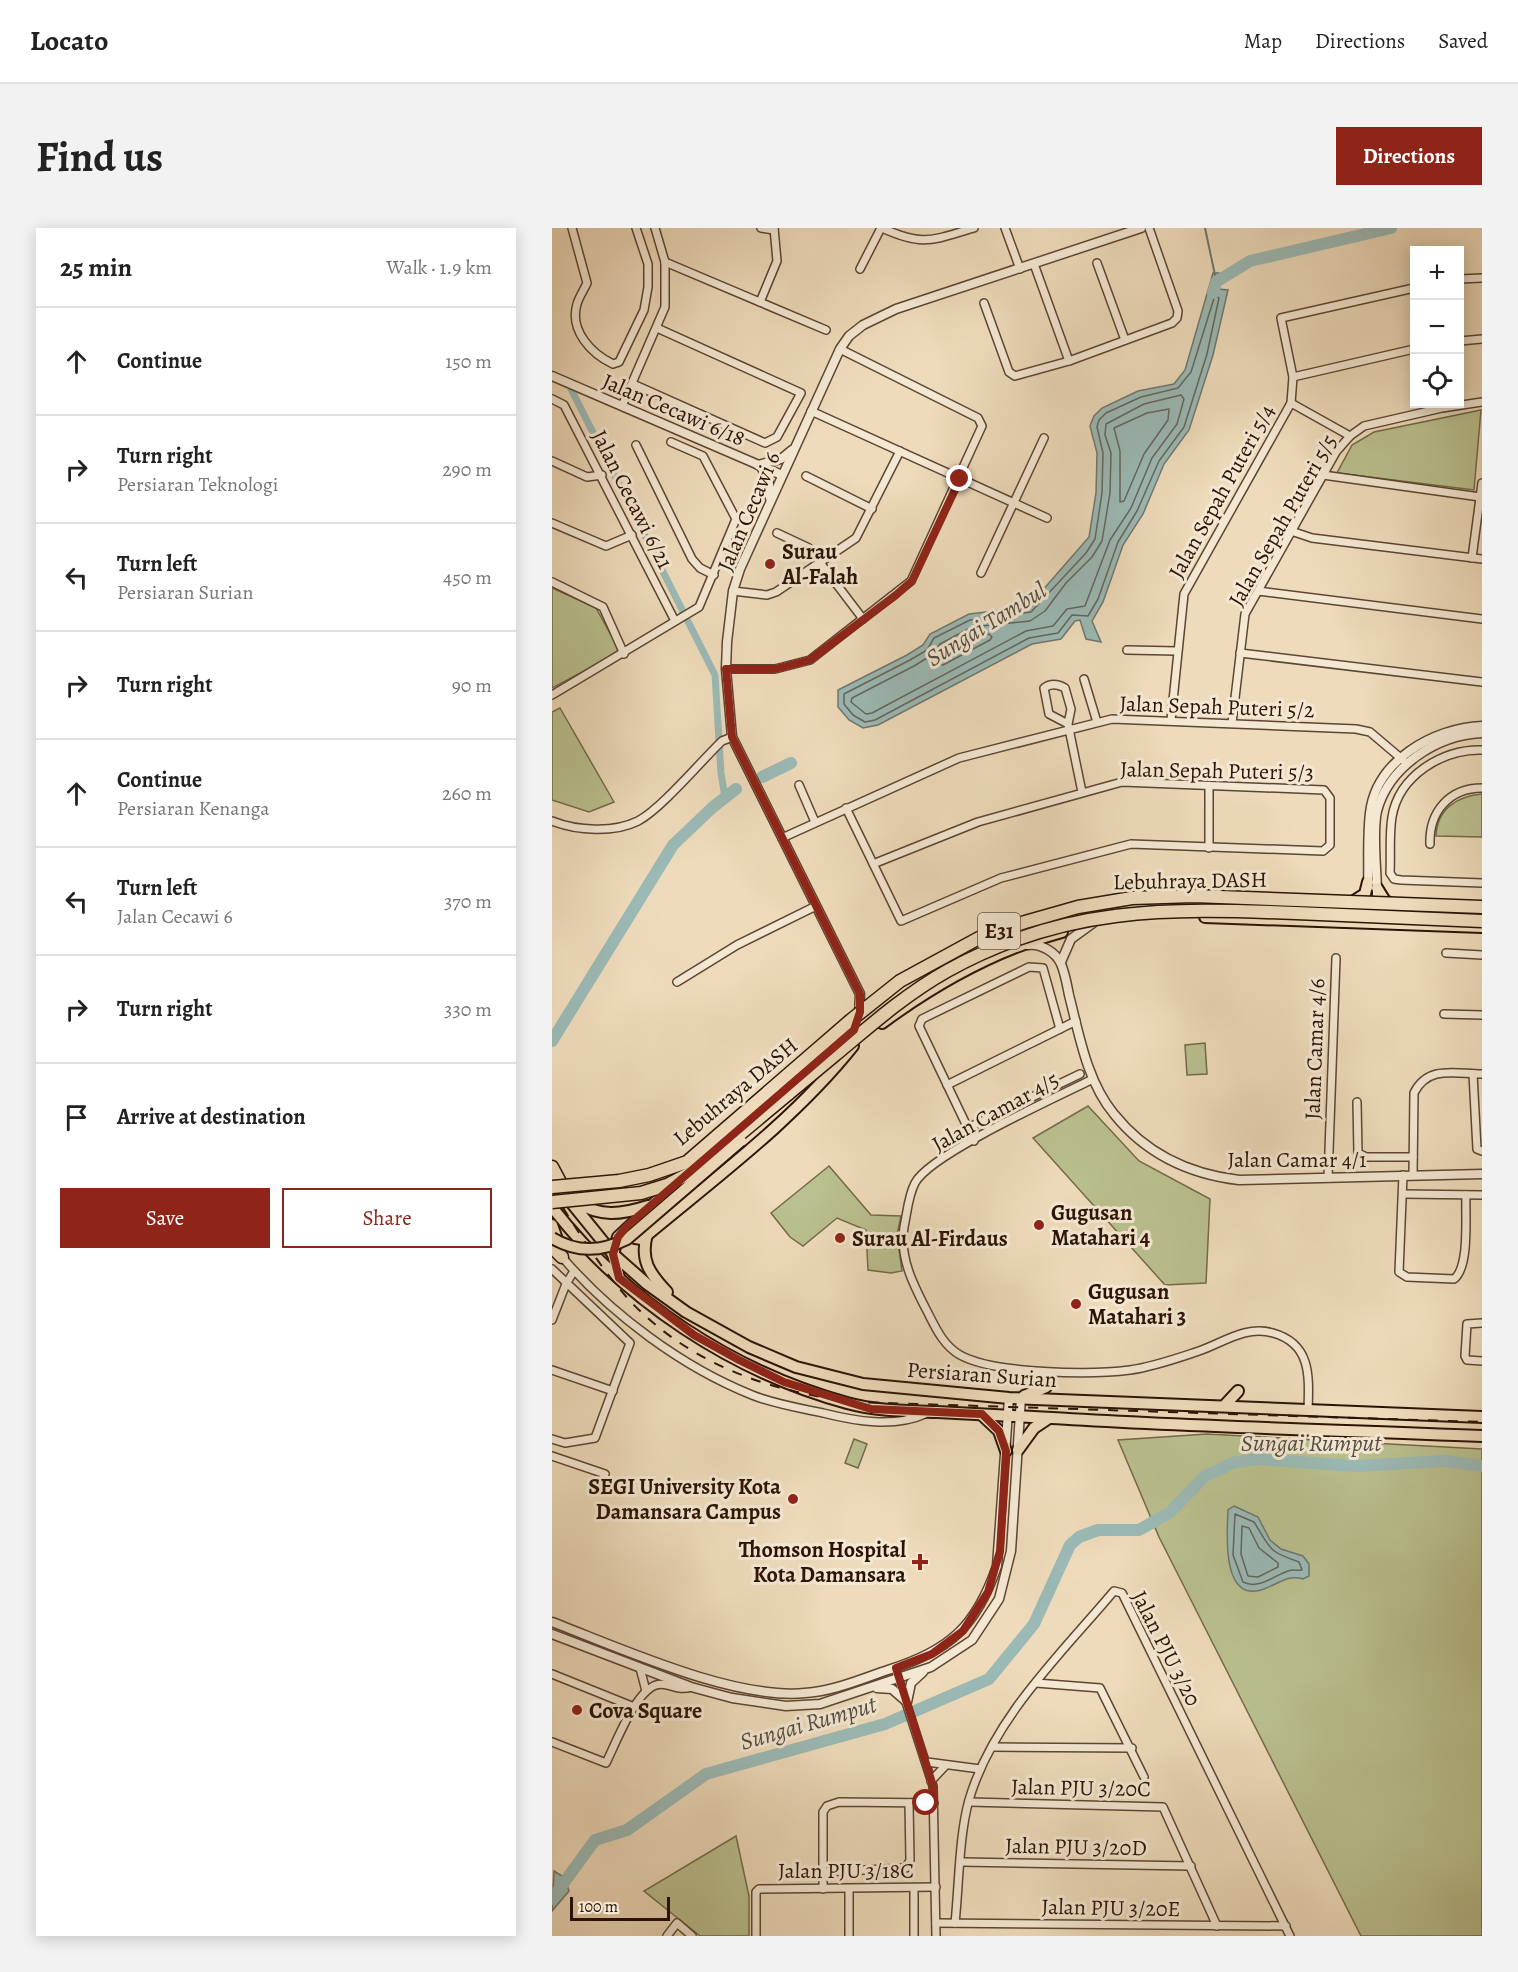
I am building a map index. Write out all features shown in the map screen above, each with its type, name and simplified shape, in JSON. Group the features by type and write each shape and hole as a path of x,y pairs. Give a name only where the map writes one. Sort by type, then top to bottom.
{"highway":[{"name":"Lebuhraya DASH","path":"552,1187 619,1181 649,1175 687,1162 851,1020 900,981 979,938 1024,922 1078,907 1132,898 1194,896 1482,906"},
{"name":"Lebuhraya DASH","path":"552,1202 641,1193 667,1185 698,1168 906,996 977,956 1030,935 1076,922 1135,912 1188,909 1482,921"},
{"path":"552,1167 569,1199"},
{"path":"552,1247 562,1257"}],"main road":[{"path":"1300,905 1352,903 1373,885 1385,901 1426,911"},
{"path":"619,1278 613,1254 618,1237 627,1226 897,995 930,972 979,947 1047,922 1098,911 1184,902 1300,905 1373,911 1482,912"},
{"path":"1244,918 1358,917 1373,911"},
{"path":"1373,911 1383,919 1482,926"},
{"path":"552,1238 569,1247 582,1250 611,1247 627,1239 853,1046 940,984 1023,945 1093,923 1168,916 1482,926"},
{"path":"627,1226 628,1233 635,1238 642,1239 764,1136 834,1069 853,1046"},
{"name":"Persiaran Surian","path":"552,1176 613,1254 647,1284 686,1312 750,1347 796,1367 863,1384 1015,1398 1482,1417"},
{"path":"569,1199 590,1211 605,1214 626,1213 653,1204"},
{"name":"Persiaran Surian","path":"552,1207 571,1231 619,1278 694,1335 784,1382 871,1409 1008,1417 1482,1436"},
{"path":"552,1225 562,1257"},
{"path":"647,1234 644,1258 650,1274 686,1312"},
{"path":"1015,1398 1046,1388"},
{"path":"1225,1405 1238,1391"},
{"path":"982,1414 999,1431 1006,1451"},
{"path":"1018,1450 1034,1428 1050,1418"}],"street":[{"path":"572,228 587,283 577,304 578,325 586,346 596,356 613,364 619,362 645,301 648,264 636,228"},
{"path":"622,406 665,307 667,290 665,262 655,228"},
{"path":"760,302 777,261 774,229 761,228"},
{"path":"860,269 882,228 907,239 926,242 958,230 974,228"},
{"path":"1005,228 1020,269"},
{"name":"Jalan Cecawi 6","path":"860,994 732,737 726,669 733,591 744,557 840,349 849,336 879,317 1141,228"},
{"path":"984,303 1009,372 1015,376 1069,361 1172,323 1177,318 1178,311 1149,228"},
{"path":"665,262 826,330"},
{"path":"1034,264 1069,361"},
{"path":"1097,264 1125,340"},
{"path":"1464,279 1482,278"},
{"name":"Jalan Sepah Puteri 5/4","path":"1171,720 1184,594 1291,403 1293,377 1281,318 1410,289"},
{"path":"633,384 765,443 777,437 801,393 657,328"},
{"path":"1464,341 1482,339"},
{"path":"726,669 775,669 810,660 912,581 982,426 981,421 840,349"},
{"path":"1293,377 1410,350"},
{"name":"Jalan Cecawi 6/18","path":"552,376 782,475"},
{"name":"Jalan Cecawi 6/21","path":"552,399 564,405 602,475 675,621"},
{"name":"Jalan Sepah Puteri 5/5","path":"1232,723 1245,614 1323,475 1350,436 1364,426 1442,408 1482,402"},
{"path":"1291,403 1350,436"},
{"path":"811,411 1047,518"},
{"path":"981,573 1044,438"},
{"path":"552,695 624,654 701,604 736,518 703,456 671,442"},
{"path":"769,504 770,484 760,466 781,459 796,444"},
{"path":"636,445 692,560 699,568 714,575"},
{"path":"733,591 767,595 856,538 900,451"},
{"path":"552,461 587,477 602,475"},
{"path":"1323,475 1480,497"},
{"path":"806,476 872,509"},
{"path":"1472,558 1482,483"},
{"path":"552,523 606,546 632,535"},
{"path":"1291,531 1312,538 1482,559"},
{"path":"777,533 800,542 821,562 863,619"},
{"path":"552,582 603,607 624,654"},
{"path":"1258,591 1482,620"},
{"path":"1127,650 1177,651"},
{"path":"1240,653 1482,682"},
{"path":"1084,679 1098,722"},
{"path":"1068,727 1049,714 1044,688 1047,686 1060,685 1065,688 1071,709 1068,727 1082,792"},
{"name":"Jalan Sepah Puteri 5/2","path":"782,838 959,758 1068,727 1128,717 1356,729 1370,732 1404,761"},
{"path":"1373,911 1377,813 1388,786 1404,761 1436,736 1482,726"},
{"path":"1404,761 1438,745 1482,733"},
{"path":"552,821 580,828 611,828 640,820 720,743 732,737"},
{"path":"1482,750 1466,750 1443,757 1416,774 1402,792 1392,816 1390,873 1394,879 1401,880 1482,883"},
{"name":"Jalan Sepah Puteri 5/3","path":"1135,781 1209,786 1324,790 1330,798 1330,845 1323,851 1131,844 1001,878 901,921 873,864 978,822 1082,792 1135,781"},
{"path":"799,785 815,822"},
{"path":"1209,786 1209,848"},
{"path":"1430,844 1429,830 1439,808 1459,792 1482,788"},
{"path":"846,808 873,864"},
{"path":"677,982 737,945 816,906"},
{"path":"1023,945 1043,946 1061,962 1071,939 1093,923"},
{"path":"1446,953 1482,955"},
{"name":"Jalan Camar 4/6","path":"1328,1178 1336,958"},
{"name":"Jalan Camar 4/1","path":"1061,962 1094,1079 1112,1112 1135,1137 1158,1155 1205,1175 1239,1180 1482,1174"},
{"path":"974,1140 919,1026 922,1019 1029,967 1036,966 1043,968 1060,1029"},
{"path":"854,1030 860,1012 860,994 876,1000 897,995"},
{"path":"1444,1014 1482,1015"},
{"path":"947,1085 1076,1021"},
{"path":"1466,1195 1464,1262 1458,1276 1448,1279 1407,1277 1399,1272 1403,1194 1413,1157 1414,1093 1419,1084 1432,1073 1482,1074"},
{"path":"968,1128 1080,1074"},
{"path":"1473,1074 1479,1112 1477,1149 1482,1152"},
{"name":"Jalan Camar 4/5","path":"1094,1079 948,1154 916,1181 903,1236 909,1275 939,1334 959,1355 995,1367 1110,1372 1133,1370 1198,1352 1236,1334 1262,1331 1282,1336 1296,1344 1304,1354 1307,1365 1308,1410"},
{"path":"1357,1102 1358,1153 1366,1157 1413,1157"},
{"path":"1403,1194 1482,1195"},
{"path":"562,1257 574,1271 622,1314 654,1338 693,1364 751,1395 846,1419 909,1421 928,1412"},
{"path":"552,1269 630,1343 595,1438 565,1443 552,1439"},
{"path":"553,1315 574,1271"},
{"path":"1482,1323 1467,1324 1466,1356 1467,1360 1482,1362"},
{"path":"552,1370 613,1391"},
{"path":"552,1622 702,1678 784,1693 818,1692 896,1668 932,1654 963,1631 988,1592 1000,1551 1008,1417 1015,1398"},
{"path":"908,1704 911,1683 931,1666 972,1640 999,1599 1011,1551 1020,1417 1015,1398"},
{"path":"552,1456 605,1474"},
{"name":"Jalan PJU 3/20","path":"956,1923 969,1802 980,1769 1017,1706 1114,1591 1122,1593 1290,1936"},
{"path":"552,1634 692,1687 732,1698 786,1706 820,1704 931,1666"},
{"path":"640,1668 646,1691"},
{"path":"896,1668 921,1742 931,1781 934,1803 936,1936"},
{"path":"552,1674 634,1707"},
{"path":"1036,1683 1100,1688 1132,1748 1144,1777"},
{"path":"552,1742 606,1763 634,1707 646,1691 654,1685 662,1684 682,1690 692,1687"},
{"path":"863,1690 885,1687 892,1689 908,1704"},
{"path":"993,1746 1132,1748"},
{"path":"927,1762 980,1769"},
{"path":"931,1781 945,1766"},
{"path":"822,1889 823,1812 827,1806 839,1802 934,1803"},
{"name":"Jalan PJU 3/20C","path":"969,1802 1160,1806 1163,1807 1191,1866"},
{"path":"823,1872 906,1868 910,1860 909,1803"},
{"name":"Jalan PJU 3/20D","path":"962,1862 1191,1866"},
{"path":"1191,1866 1217,1926"},
{"name":"Jalan PJU 3/18C","path":"756,1936 757,1891 936,1887"},
{"path":"914,1888 914,1936"},
{"path":"849,1889 849,1936"},
{"path":"667,1936 677,1923 692,1936"},
{"name":"Jalan PJU 3/20E","path":"936,1923 1286,1926"}],"green space":[{"path":"1481,410 1474,490 1337,473 1352,445 1374,432"},
{"path":"552,588 596,608 617,646 618,653 552,688"},
{"path":"560,708 614,802 589,812 552,800 552,712"},
{"path":"1482,794 1482,837 1436,836 1444,811 1457,801"},
{"path":"1205,1043 1207,1074 1187,1075 1185,1045"},
{"path":"1088,1106 1139,1161 1210,1199 1206,1283 1165,1285 1033,1138"},
{"path":"829,1166 871,1215 901,1216 897,1235 902,1271 891,1273 868,1270 866,1230 837,1218 803,1246 790,1237 771,1213"},
{"path":"1207,1434 1482,1449 1482,1936 1361,1936 1159,1537 1118,1440"},
{"path":"854,1439 867,1444 858,1468 845,1463"},
{"path":"736,1836 749,1896 749,1936 700,1936 644,1891"}],"water":[{"path":"1213,273 1219,273 1218,289 1228,290 1213,355 1189,430 1164,464 1143,514 1123,545 1103,602 1092,621 1101,642 1086,639 1080,620 1075,621 1061,639 1032,644 878,725 863,728 849,720 838,707 838,690 907,655 923,645 930,634 969,614 1028,607 1089,537 1096,493 1097,453 1090,426 1094,416 1102,408 1138,391 1174,384 1185,370"},
{"path":"1234,1506 1258,1517 1270,1540 1281,1549 1303,1556 1309,1564 1309,1576 1303,1579 1288,1579 1264,1589 1250,1591 1240,1587 1233,1577 1228,1549 1228,1510"},
{"path":"554,1871 565,1878 569,1891 552,1911"}],"waterway":[{"path":"1205,228 1215,275"},
{"name":"Sungai Tambul","path":"1213,293 1216,282 1250,261 1391,228"},
{"path":"571,389 715,675 721,773 725,797"},
{"name":"Sungai Tambul","path":"762,777 791,763"},
{"name":"Sungai Tambul","path":"552,1041 673,845 713,807 736,789"},
{"name":"Sungai Rumput","path":"552,1899 595,1840 627,1830 706,1774 885,1724 989,1679 1034,1624 1070,1545 1079,1537 1098,1530 1139,1530 1169,1513 1205,1476 1233,1463 1257,1459 1355,1466 1446,1461 1482,1466"}],"railway":[{"path":"552,1191 610,1277 655,1325 680,1343 734,1372 793,1391 855,1402 1482,1422"}],"place":[{"name":"Surau Al-Falah","path":"770,564"},
{"name":"Gugusan Matahari 4","path":"1039,1225"},
{"name":"Surau Al-Firdaus","path":"840,1238"},
{"name":"Gugusan Matahari 3","path":"1076,1304"},
{"name":"SEGI University Kota Damansara Campus","path":"793,1499"},
{"name":"Thomson Hospital Kota Damansara","path":"920,1562"},
{"name":"Cova Square","path":"577,1710"}],"route":[{"path":"926,1803 934,1803 933,1786 896,1668 932,1654 963,1631 975,1616 988,1592 1000,1551 1006,1451 999,1431 992,1421 982,1414 871,1409 784,1382 694,1335 619,1278 613,1254 614,1245 627,1226 854,1030 860,1012 860,994 732,737 726,669 775,669 810,660 896,595 912,581 960,479"}]}
